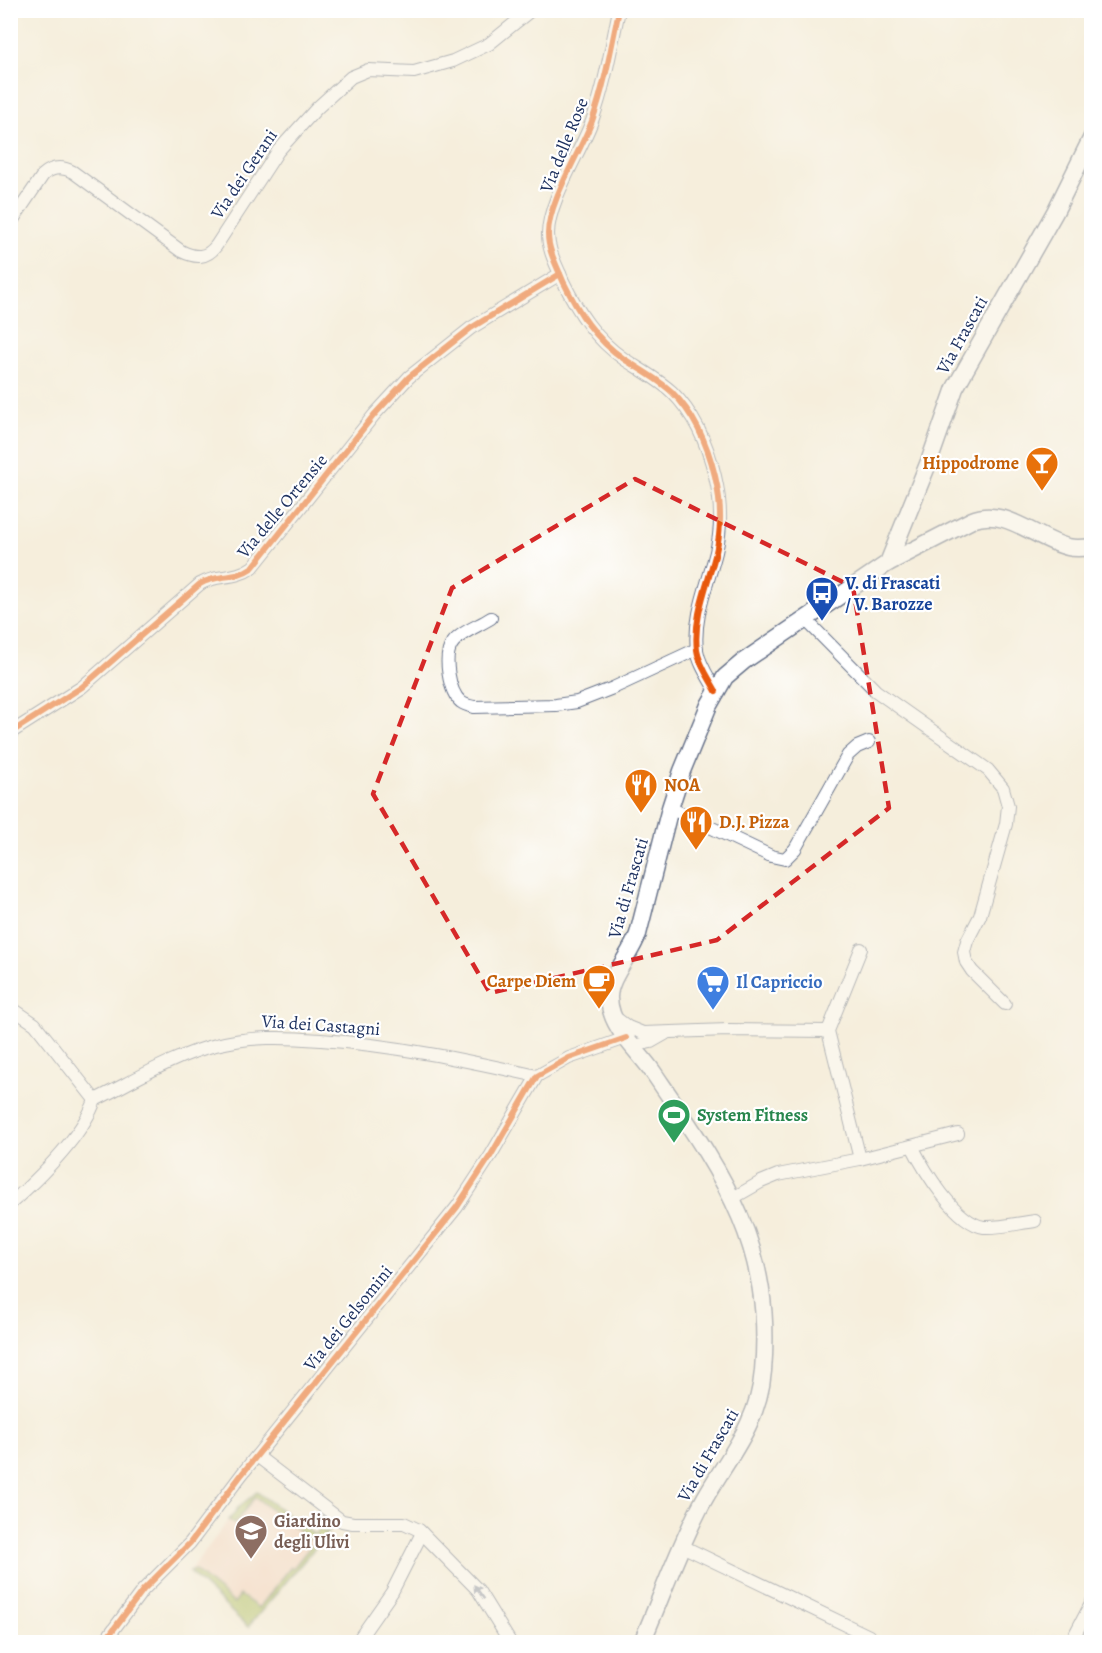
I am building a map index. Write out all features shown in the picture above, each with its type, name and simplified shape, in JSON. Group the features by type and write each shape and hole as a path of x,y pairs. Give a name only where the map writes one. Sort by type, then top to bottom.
{"main road":[{"name":"Via Frascati","path":"888,563 930,459 955,388 1055,212 1092,137"},
{"name":"Via di Frascati","path":"642,1642 682,1546 707,1495 750,1424 758,1404 764,1357 762,1286 750,1240 733,1198 694,1132 624,1031 609,1000 611,986 630,955 638,934 670,808 695,736 725,677 744,661 888,563 976,518 985,516 1008,521 1060,545 1077,548 1092,547"}],"street":[{"name":"Via dei Gerani","path":"10,224 45,173 61,168 73,172 181,251 194,257 203,256 210,253 216,246 285,143 317,108 351,77 368,70 414,72 453,61 491,43 531,10"},
{"name":"Via delle Rose","path":"619,10 606,72 594,114 560,193 548,228 549,245 560,274 579,312 597,336 621,357 668,389 677,398 696,426 711,461 719,499 720,527 699,614 697,649 700,662 716,691"},
{"name":"Via delle Ortensie","path":"10,733 82,687 200,584 210,579 234,577 254,567 374,415 409,377 471,328 560,274"},
{"path":"491,618 456,639 447,657 448,670 456,696 462,703 474,707 556,705 577,702 697,649"},
{"path":"806,620 876,691 988,770 1003,788 1008,806 1006,824 980,916 966,941 964,952 969,968 1005,1004"},
{"path":"670,808 774,858 785,859 795,849 848,755 857,747 869,742"},
{"path":"860,1159 828,1031 861,949"},
{"path":"10,1007 35,1024 96,1100 80,1129 35,1180 10,1204"},
{"path":"537,1076 624,1031 643,1033 743,1030 828,1031"},
{"path":"624,1031 651,1042"},
{"path":"644,1059 651,1042 666,1033"},
{"name":"Via dei Castagni","path":"96,1100 202,1049 238,1040 264,1038 298,1038 368,1044 448,1057 537,1076"},
{"name":"Via dei Gelsomini","path":"104,1642 143,1590 190,1543 457,1207 491,1155 537,1076"},
{"path":"733,1198 760,1182 778,1175 860,1159 958,1134"},
{"path":"912,1146 935,1186 972,1222 987,1227 1035,1221"},
{"path":"257,1456 342,1521 349,1523 396,1522 410,1525 422,1533 478,1590 510,1642"},
{"path":"357,1642 392,1592 422,1533"},
{"path":"682,1546 868,1636"},
{"path":"1071,1642 1092,1602"}],"highlighted area":[{"path":"635,479 853,587 889,808 717,940 490,993 373,794 452,588"}],"shaded area":[{"name":"Giardino degli Ulivi","path":"257,1492 320,1539 248,1627 189,1572 238,1508"}],"green space":[{"path":"257,1492 315,1535 320,1529 325,1532 331,1525 326,1521 328,1519 334,1521 335,1524 248,1627 189,1572 194,1570 234,1603 240,1595 259,1608 291,1567 293,1568 314,1542 255,1497 234,1524 229,1520 238,1508"}],"cycle path":[{"path":"619,10 597,107 553,207 549,221 548,240 563,281 588,324 604,343 672,392 693,420 708,453 717,485 720,524 716,552 699,613 696,638 700,660 716,691"},
{"path":"10,733 82,687 200,584 239,574 253,567 374,415 409,377 471,328 560,274"},
{"path":"104,1642 143,1590 190,1543 242,1474 457,1207 491,1155 537,1076 569,1058 626,1038"}],"place":[{"name":"Hippodrome","path":"1042,492"},
{"name":"V. di Frascati / V. Barozze","path":"822,622"},
{"name":"NOA","path":"641,814"},
{"name":"D.J. Pizza","path":"696,851"},
{"name":"Carpe Diem","path":"599,1010"},
{"name":"Il Capriccio","path":"713,1011"},
{"name":"System Fitness","path":"674,1144"},
{"name":"Giardino degli Ulivi","path":"251,1560"}]}
